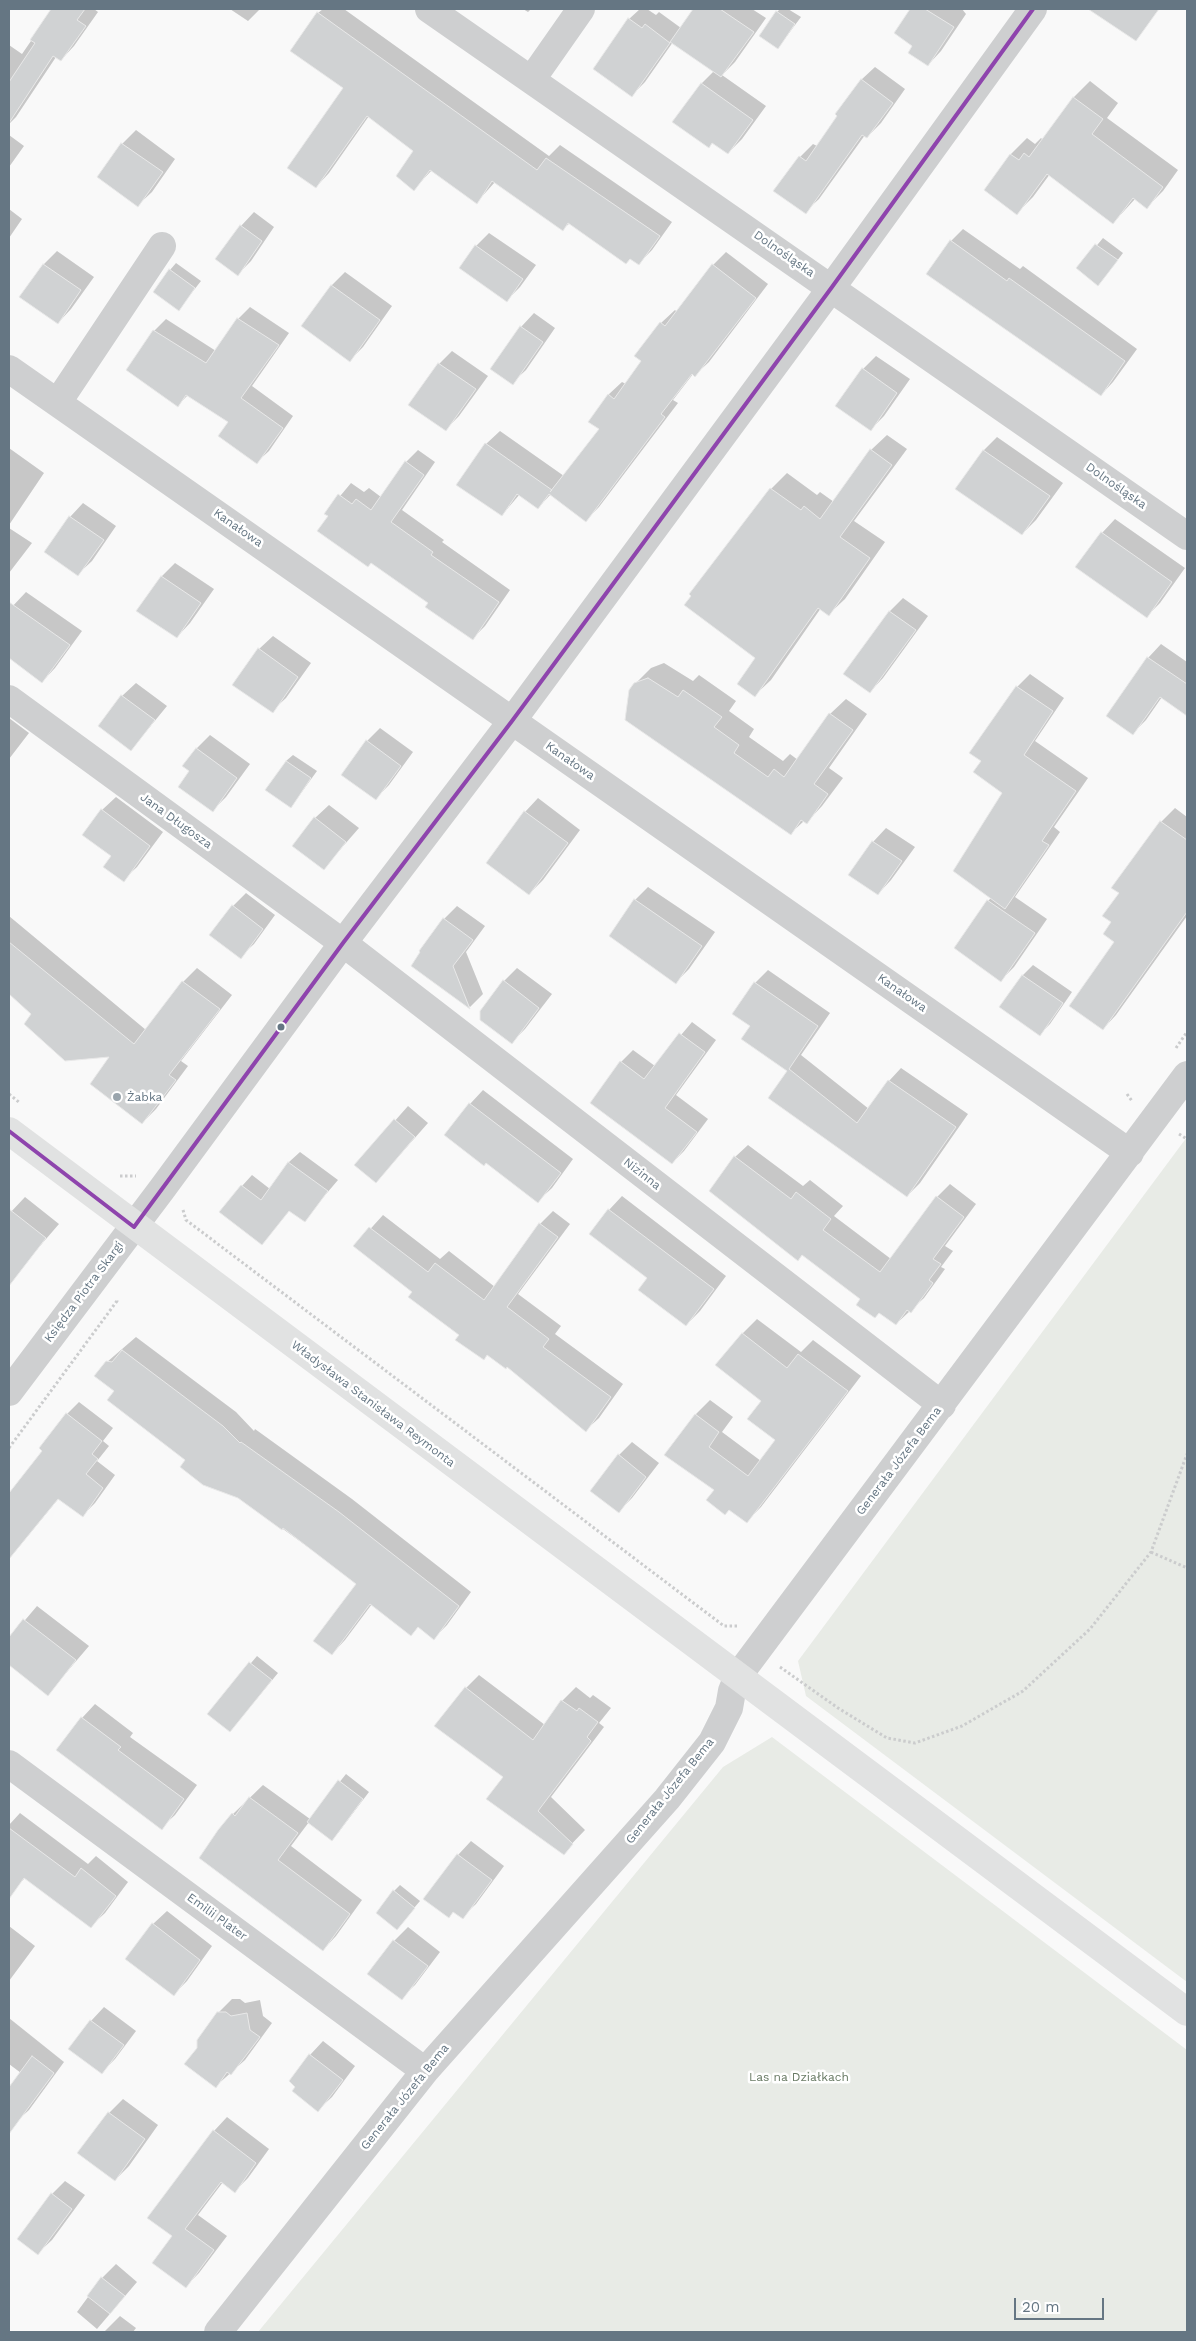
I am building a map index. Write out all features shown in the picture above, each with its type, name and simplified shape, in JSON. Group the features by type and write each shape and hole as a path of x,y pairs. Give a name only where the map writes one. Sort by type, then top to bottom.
{"main road":[{"name":"Władysława Stanisława Reymonta","path":"9,1132 1187,2012"}],"street":[{"name":"Dolnośląska","path":"429,9 532,78 1187,536"},
{"path":"532,78 581,9"},
{"name":"Księdza Piotra Skargi","path":"9,1392 134,1227 343,943 512,721 832,287 1033,9"},
{"path":"58,402 162,246"},
{"name":"Kanałowa","path":"9,369 1130,1154"},
{"name":"Jana Długosza","path":"9,699 343,943"},
{"name":"Nizinna","path":"343,943 942,1405"},
{"name":"Generała Józefa Bema","path":"218,2332 425,2070 667,1799 712,1742 729,1708 732,1691 738,1676 1130,1154 1187,1075"},
{"name":"Emilii Plater","path":"9,1764 425,2070"}],"path":[{"path":"181,1203 186,1220 719,1622"},
{"path":"9,1448 117,1301"},
{"path":"757,1651 838,1708 887,1738 915,1743 962,1726 1023,1691 1090,1629 1151,1552 1187,1454"},
{"path":"1151,1552 1187,1568"}],"green space":[{"path":"1187,1137 1187,1982 806,1696 798,1661"},
{"name":"Las na Działkach","path":"772,1737 1187,2050 1187,2332 258,2332 723,1767"}],"building":[{"path":"51,9 85,9 77,20 86,26 61,61 53,56 9,123 9,82 35,43 30,40"},
{"path":"693,9 720,9 754,32 721,77 670,42"},
{"path":"910,9 925,9 954,27 928,66 908,53 912,46 894,33"},
{"path":"1088,9 1159,9 1136,41"},
{"path":"776,11 795,24 778,49 759,36"},
{"path":"317,12 537,170 546,158 660,236 639,265 630,259 626,264 568,223 563,231 492,181 477,204 430,170 414,191 396,176 413,151 367,116 316,188 287,168 343,88 290,51"},
{"path":"628,18 642,28 645,24 670,43 632,97 593,69"},
{"path":"861,79 893,103 867,138 862,135 806,214 773,191 799,156 806,161 837,116 835,114"},
{"path":"701,83 753,120 728,154 712,143 709,148 672,122"},
{"path":"1073,97 1103,119 1092,134 1163,187 1147,209 1133,198 1113,224 1047,174 1017,215 984,190 1010,154 1019,160 1024,153 1029,157"},
{"path":"121,143 163,172 138,207 97,177"},
{"path":"240,225 262,241 238,276 215,259"},
{"path":"950,240 1007,281 1009,278 1125,361 1101,396 926,274"},
{"path":"1095,244 1118,260 1098,286 1076,268"},
{"path":"475,245 523,279 507,302 459,268"},
{"path":"43,264 81,290 58,324 19,297"},
{"path":"712,264 756,298 695,377 692,374 661,414 665,417 586,522 549,494 538,509 517,494 502,516 456,485 485,443 552,490 599,429 588,422 608,394 614,399 641,361 634,356 660,322 665,326"},
{"path":"169,269 195,288 179,311 153,292"},
{"path":"331,285 380,320 350,362 301,326"},
{"path":"237,318 279,345 241,398 283,428 257,464 218,436 228,422 186,395 178,407 126,370 153,330 206,363"},
{"path":"520,326 543,342 513,385 490,369"},
{"path":"438,363 476,389 446,431 408,405"},
{"path":"862,368 897,393 871,431 835,406"},
{"path":"870,449 892,465 840,537 870,558 829,616 818,608 755,697 737,684 755,658 684,605 691,596 689,594 770,488 801,510 804,506 820,519"},
{"path":"983,450 1050,496 1022,535 955,489"},
{"path":"405,461 424,475 391,522 433,552 431,555 499,602 473,640 425,607 428,603 371,563 368,567 317,531 328,516 324,514 338,494 352,504 356,499 371,510"},
{"path":"69,516 104,540 78,576 44,552"},
{"path":"1101,532 1172,582 1147,618 1075,567"},
{"path":"161,576 201,603 177,638 136,611"},
{"path":"9,602 70,645 42,683 9,658"},
{"path":"889,611 916,630 870,693 843,674"},
{"path":"258,648 298,677 273,713 232,685"},
{"path":"1147,657 1187,684 1187,716 1160,697 1133,735 1106,716"},
{"path":"648,678 678,697 683,690 722,717 714,727 739,745 734,753 768,777 774,769 784,777 829,713 853,730 814,784 828,794 807,824 801,820 791,835 625,720 629,690 634,683"},
{"path":"1016,686 1053,711 1024,755 1076,791 1042,841 1049,845 1005,909 953,871 1002,793 973,772 981,761 969,753"},
{"path":"121,695 155,720 131,751 98,726"},
{"path":"366,740 401,766 376,800 341,775"},
{"path":"196,748 237,778 213,812 178,787 189,771 182,766"},
{"path":"286,761 311,778 291,808 265,790"},
{"path":"101,809 150,846 124,882 103,867 111,856 82,835"},
{"path":"524,811 568,843 529,895 486,863"},
{"path":"314,817 346,842 324,870 292,846"},
{"path":"1160,821 1187,840 1187,912 1103,1030 1069,1006 1114,942 1103,934 1111,922 1102,916 1119,893 1111,888"},
{"path":"872,841 902,861 878,895 848,875"},
{"path":"634,899 702,946 676,984 609,936"},
{"path":"987,900 1035,933 1001,982 954,948"},
{"path":"232,905 263,929 241,959 209,935"},
{"path":"443,918 473,940 453,966 470,1009 411,966 419,951"},
{"path":"9,942 134,1044 182,981 220,1009 169,1075 176,1080 142,1124 90,1084 109,1057 65,1061 24,1024 31,1014 9,994"},
{"path":"1022,975 1063,1003 1040,1036 999,1007"},
{"path":"503,980 539,1008 512,1044 480,1020 480,1011"},
{"path":"754,982 818,1026 789,1069 857,1123 888,1080 956,1127 907,1197 768,1098 787,1071 741,1039 750,1026 732,1014"},
{"path":"679,1033 705,1052 665,1108 697,1132 672,1164 590,1103 620,1061 644,1079"},
{"path":"469,1103 561,1173 538,1203 486,1163 484,1166 444,1135"},
{"path":"394,1119 415,1137 376,1183 354,1165"},
{"path":"734,1156 791,1199 796,1192 831,1219 823,1230 880,1272 936,1196 964,1217 933,1259 941,1264 929,1280 933,1283 911,1313 907,1310 896,1325 879,1313 875,1318 856,1305 860,1299 802,1255 798,1261 709,1191"},
{"path":"288,1162 328,1191 305,1222 289,1211 262,1245 219,1212 241,1185 261,1200"},
{"path":"9,1209 46,1238 9,1286"},
{"path":"608,1209 714,1289 686,1326 638,1290 647,1278 589,1234"},
{"path":"539,1223 558,1237 507,1307 549,1339 543,1347 611,1397 586,1432 507,1367 506,1369 487,1355 484,1360 455,1340 459,1335 408,1297 412,1292 353,1246 369,1227 428,1272 435,1263 484,1300"},
{"path":"742,1333 787,1368 798,1354 848,1391 747,1523 729,1510 725,1515 706,1500 714,1490 664,1455 695,1414 719,1432 709,1447 748,1476 775,1440 747,1419 761,1401 715,1365"},
{"path":"122,1350 223,1426 240,1443 339,1512 459,1606 434,1640 418,1627 411,1636 370,1604 332,1655 313,1641 356,1584 283,1528 282,1530 238,1498 203,1485 180,1467 185,1460 107,1400 114,1391 94,1376 106,1361 112,1362"},
{"path":"66,1413 102,1441 92,1454 98,1459 86,1474 103,1488 83,1517 58,1499 9,1559 9,1493 42,1451 39,1448"},
{"path":"618,1454 646,1477 619,1513 590,1491"},
{"path":"23,1619 76,1660 48,1696 9,1665 9,1637"},
{"path":"249,1662 272,1680 230,1732 207,1714"},
{"path":"465,1687 533,1740 561,1700 577,1711 579,1708 598,1722 587,1737 591,1741 538,1811 573,1844 564,1855 486,1799 503,1777 434,1726"},
{"path":"81,1717 121,1747 118,1750 184,1799 162,1830 56,1750"},
{"path":"338,1780 363,1799 332,1841 307,1822"},
{"path":"249,1797 298,1833 278,1860 350,1914 323,1951 199,1858 218,1830 232,1813 235,1816"},
{"path":"9,1828 75,1877 81,1868 116,1896 91,1928 24,1878 9,1899"},
{"path":"457,1854 492,1880 463,1919 453,1912 449,1918 423,1899"},
{"path":"393,1890 415,1908 397,1930 376,1913"},
{"path":"152,1923 200,1960 174,1996 125,1959"},
{"path":"393,1940 428,1966 402,2000 367,1974"},
{"path":"217,2012 226,2012 231,2016 247,2013 250,2030 260,2037 231,2075 227,2072 216,2088 184,2064 197,2048 197,2040"},
{"path":"90,2020 124,2045 102,2074 68,2049"},
{"path":"309,2054 343,2080 318,2112 292,2091 295,2087 289,2081"},
{"path":"32,2056 54,2073 9,2134 9,2087"},
{"path":"108,2112 145,2139 115,2181 77,2153"},
{"path":"213,2130 256,2163 235,2193 221,2182 185,2229 214,2250 186,2288 152,2263 172,2236 147,2218"},
{"path":"51,2193 72,2209 38,2255 17,2239"},
{"path":"101,2277 125,2296 110,2314 87,2296"}],"transit line":[{"path":"134,1227 343,943 512,721 832,287 1033,9"},
{"path":"9,1131 134,1227"}],"place":[{"name":"Żabka","path":"117,1097"}]}
